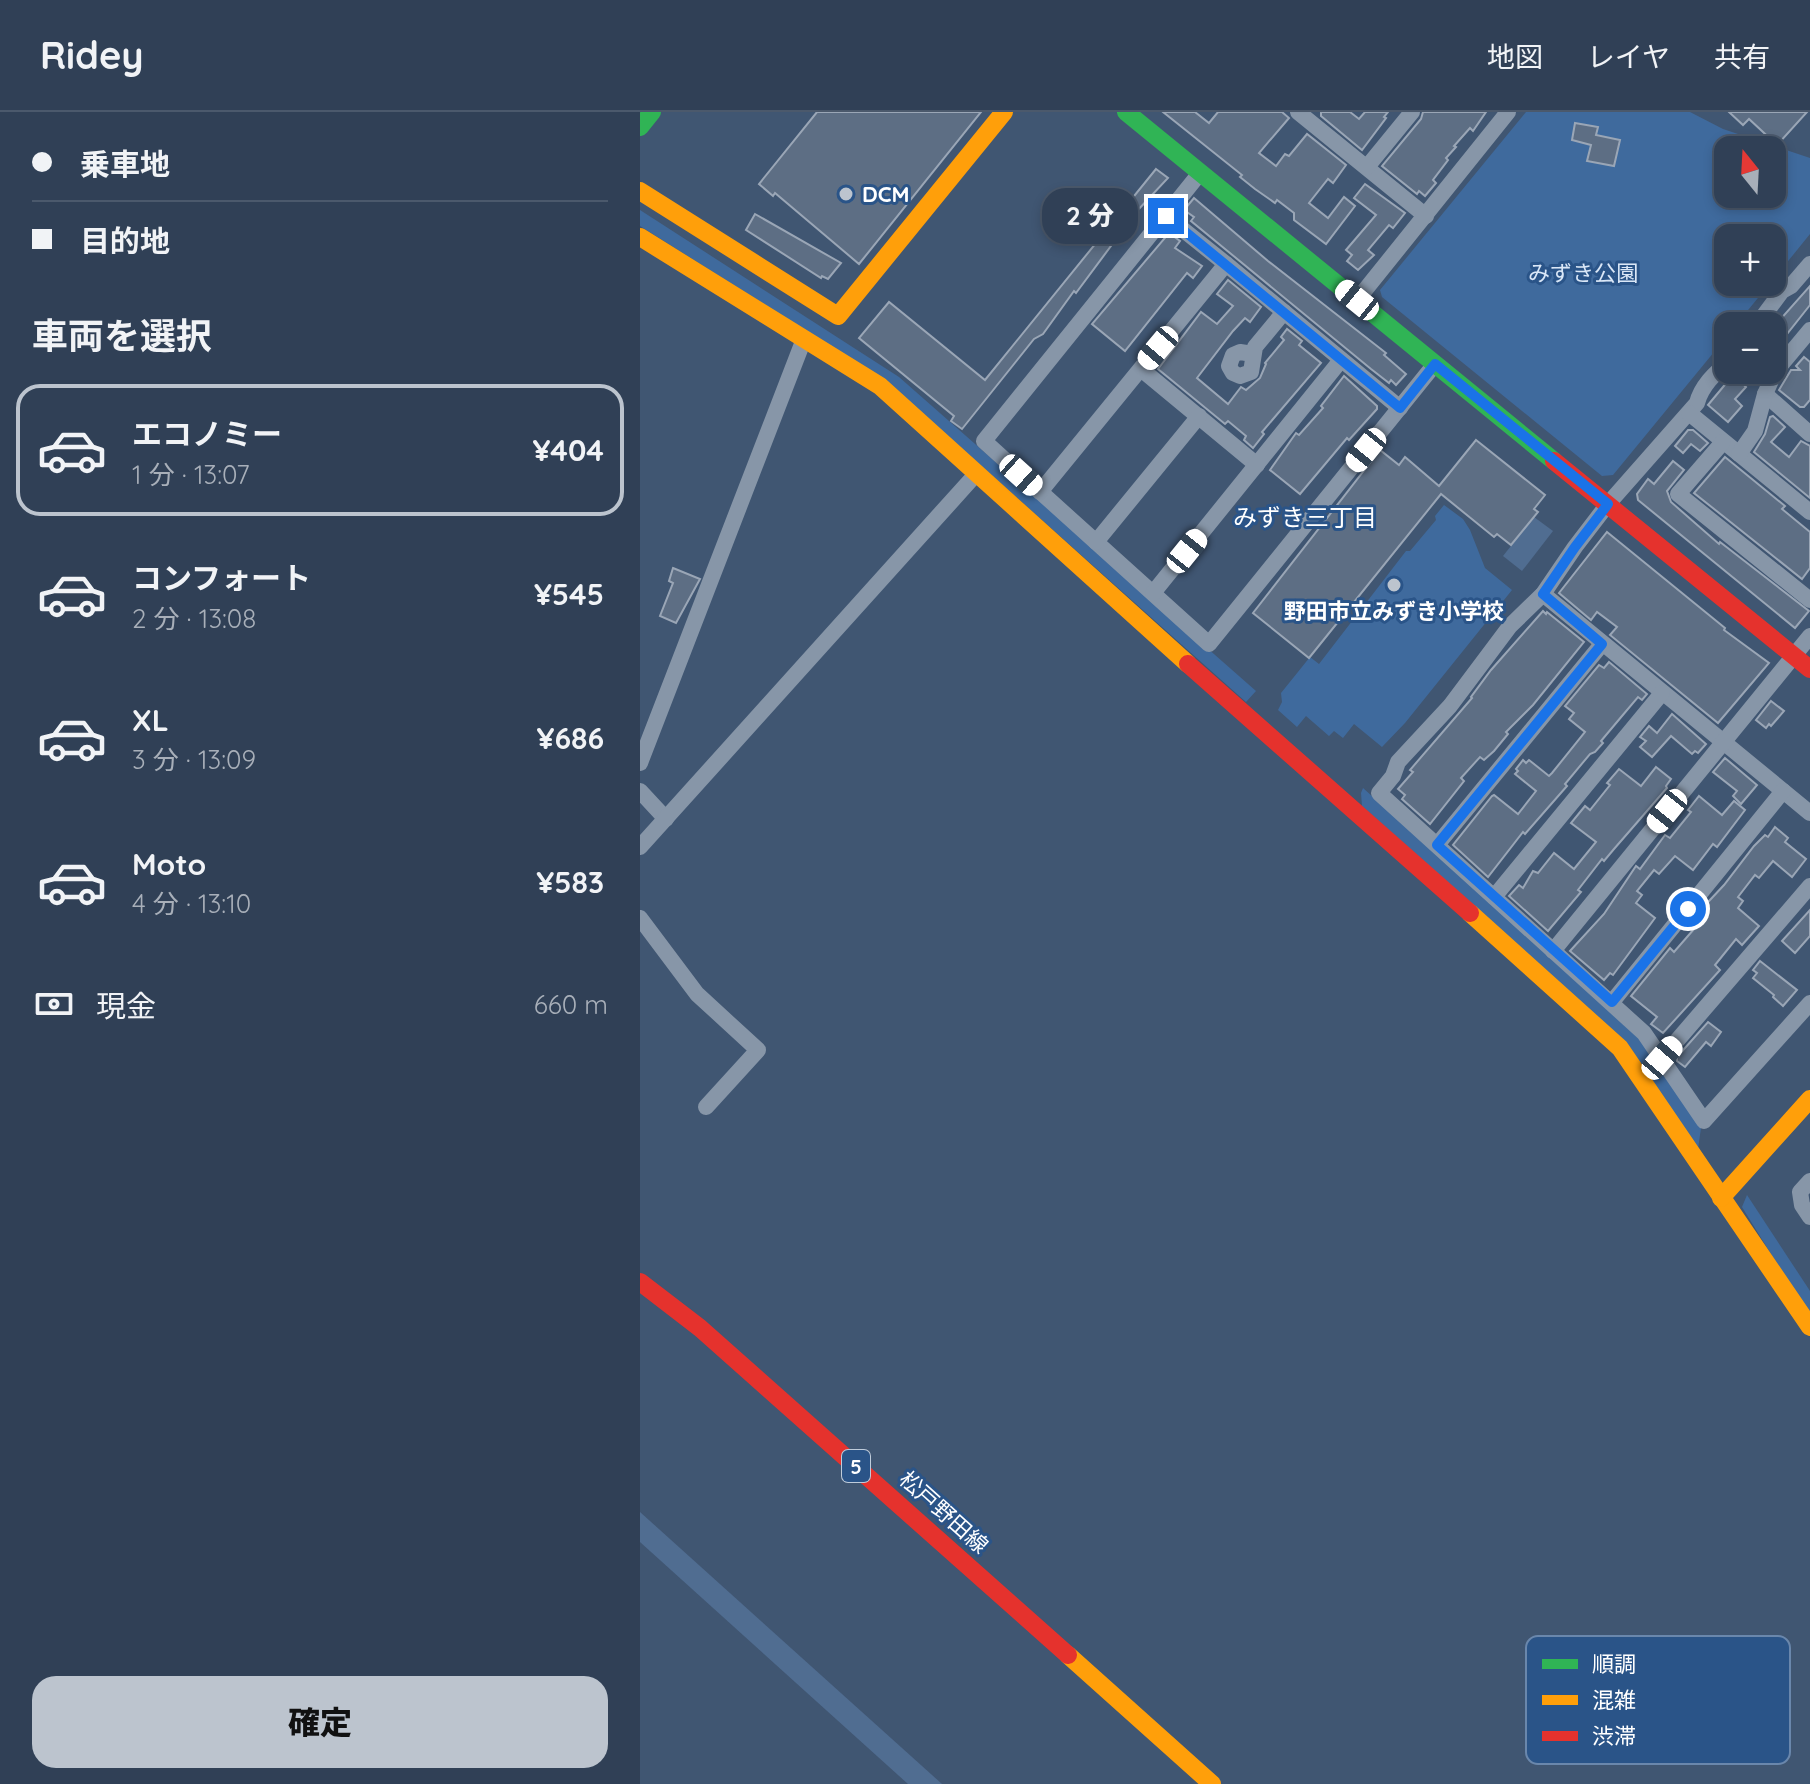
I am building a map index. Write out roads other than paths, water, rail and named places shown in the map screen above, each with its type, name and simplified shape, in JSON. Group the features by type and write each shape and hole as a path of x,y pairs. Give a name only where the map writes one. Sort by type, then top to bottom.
{"street":[{"path":"640,120 645,112"},
{"path":"640,127 652,112"},
{"path":"640,191 838,316 1004,112"},
{"path":"1126,112 1810,669"},
{"path":"1367,167 1412,112"},
{"path":"1357,300 1508,112"},
{"path":"1305,114 1426,216"},
{"path":"1200,173 984,441 1209,644 1435,364"},
{"path":"1166,216 1400,408"},
{"path":"640,237 880,386 1620,1048 1810,1327"},
{"path":"1040,492 1226,264"},
{"path":"1766,312 1782,291 1791,286 1810,264"},
{"path":"1253,354 1255,347 1284,312"},
{"path":"1739,454 1755,431 1765,394 1775,372 1810,330"},
{"path":"640,763 804,339"},
{"path":"1153,593 1341,360"},
{"path":"1141,369 1257,465"},
{"path":"1714,378 1700,393 1689,413 1608,504 1543,594 1510,626 1450,706 1398,762 1393,776 1379,793 1644,1033 1704,1121 1810,1003"},
{"path":"1765,394 1810,434"},
{"path":"1689,413 1810,512"},
{"path":"1096,542 1199,416"},
{"path":"1723,442 1678,494 1810,600"},
{"path":"640,847 977,473"},
{"path":"1543,594 1810,813"},
{"path":"1553,951 1810,636"},
{"path":"1437,845 1602,644"},
{"path":"1494,897 1662,693"},
{"path":"640,791 666,819"},
{"path":"1612,1002 1783,791"},
{"path":"1662,1058 1810,886"},
{"path":"640,918 697,994 758,1050 706,1107"},
{"path":"1721,1198 1810,1099"},
{"path":"1810,1181 1800,1192 1802,1205 1810,1217"},
{"name":"松戸野田線","path":"640,1282 700,1328 805,1420 1212,1784"}],"place":[{"name":"DCM","path":"846,194"},
{"name":"野田市立みずき小学校","path":"1394,585"}],"district":[{"name":"みずき三丁目","path":"1305,517"}],"park label":[{"name":"みずき公園","path":"1583,273"}]}
